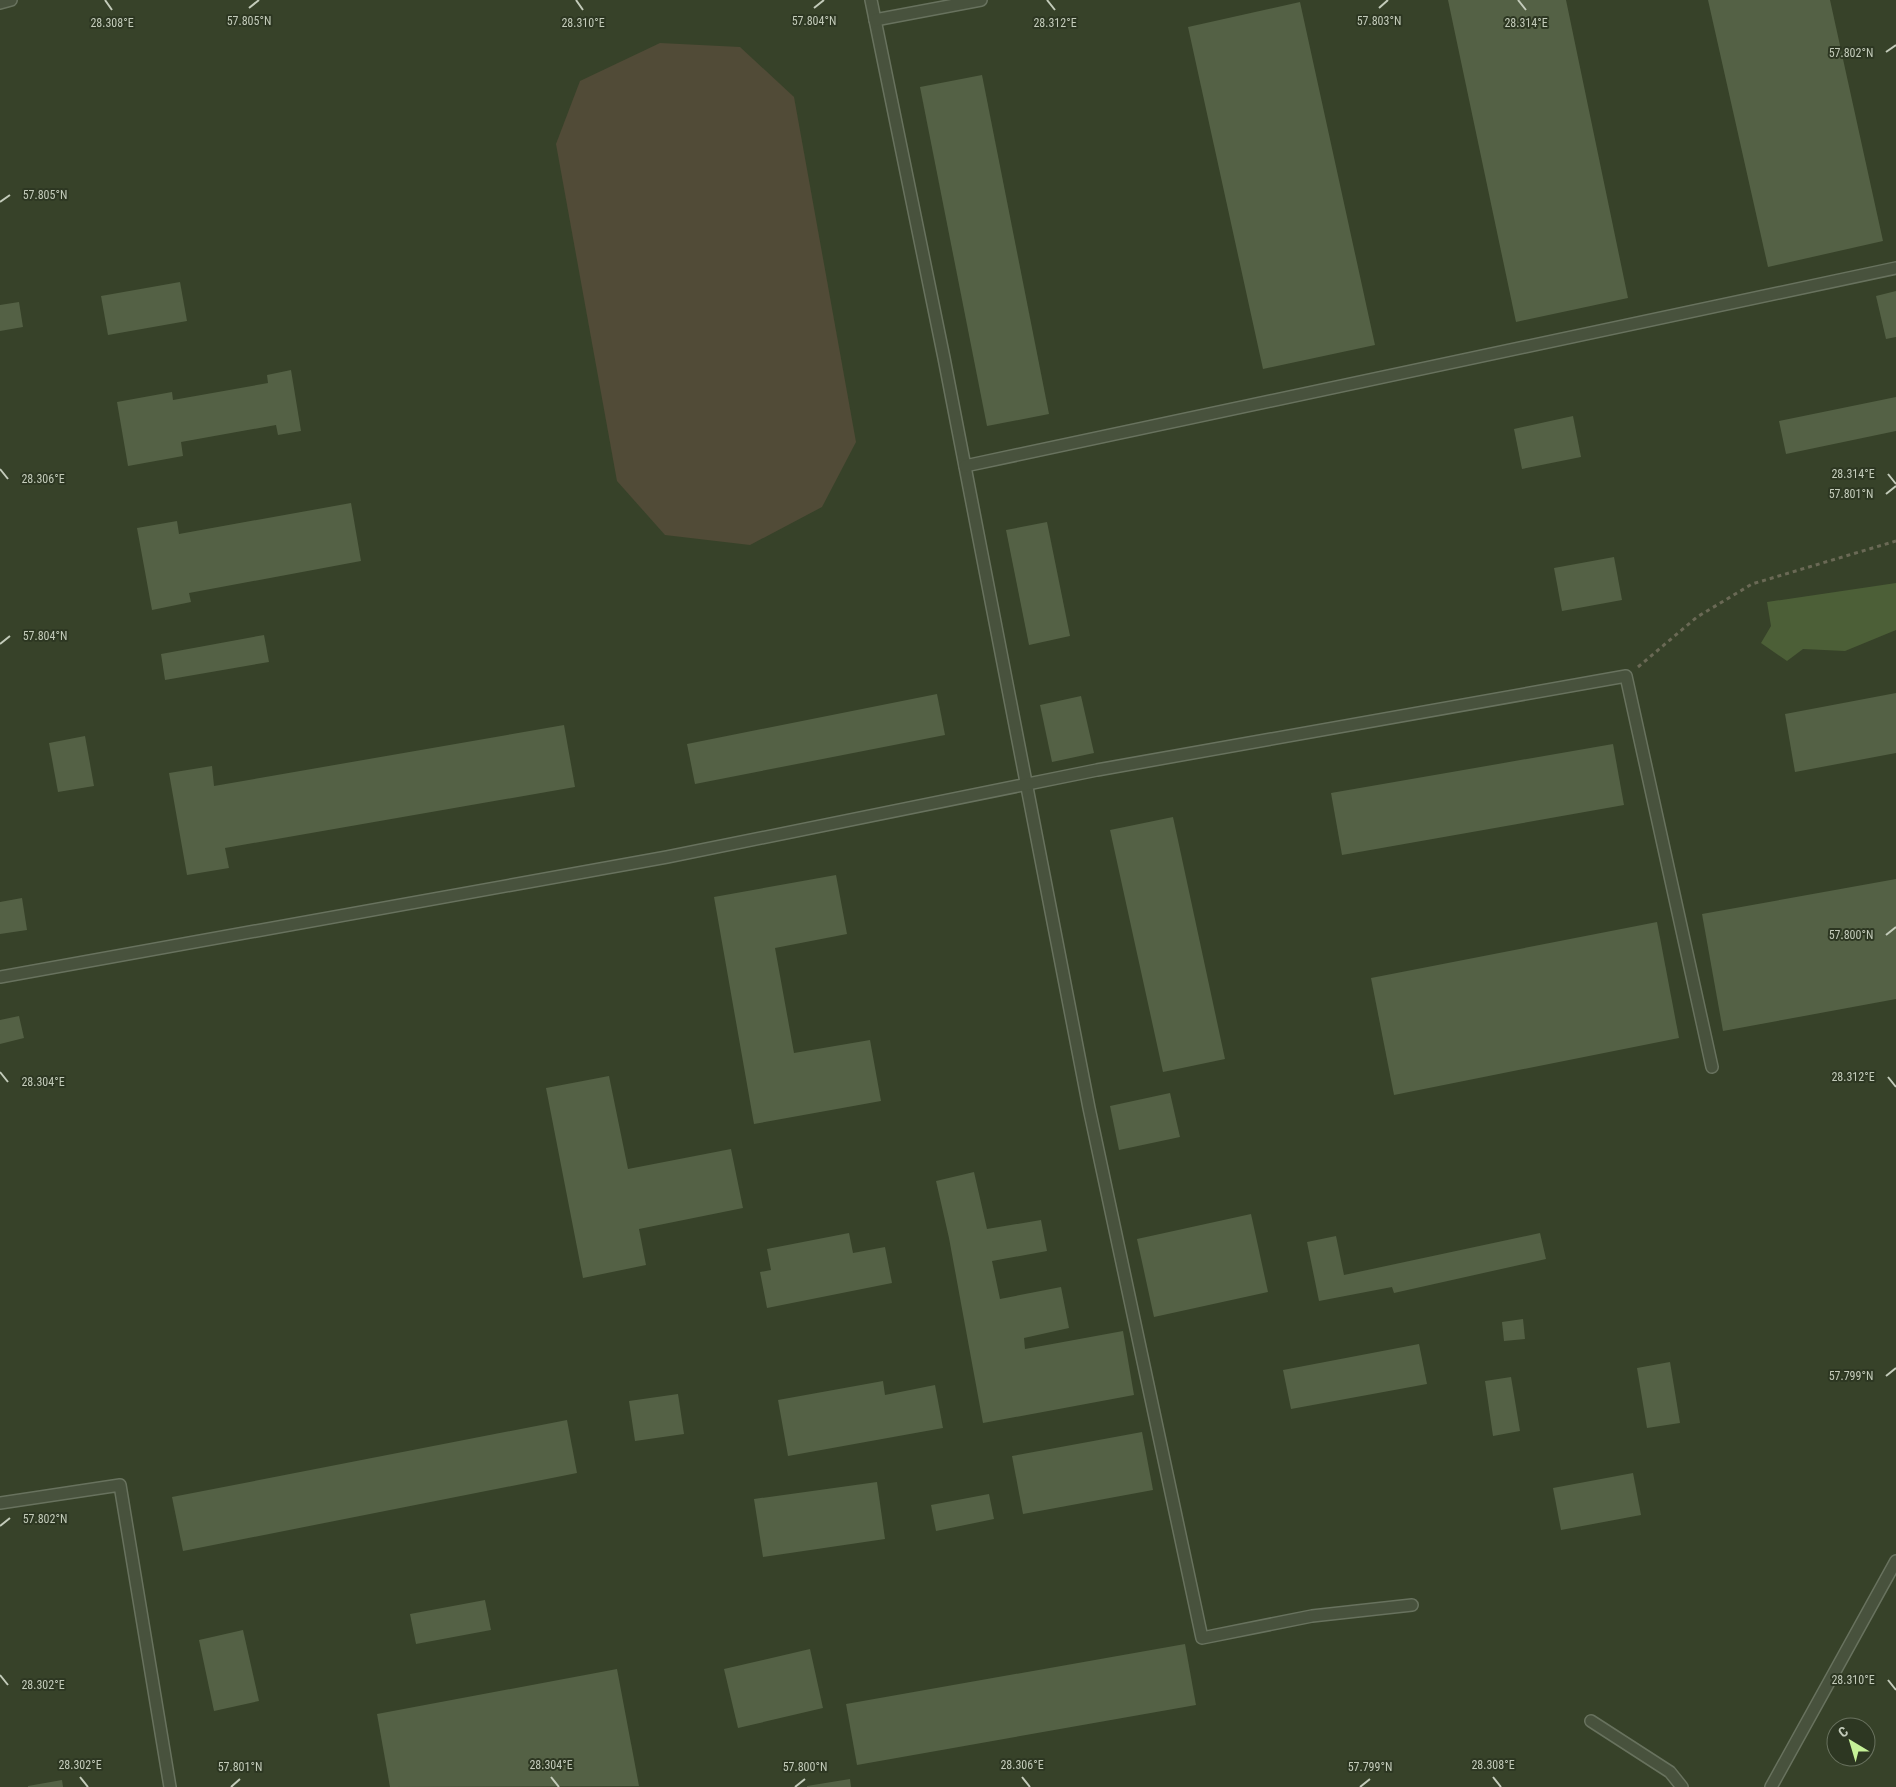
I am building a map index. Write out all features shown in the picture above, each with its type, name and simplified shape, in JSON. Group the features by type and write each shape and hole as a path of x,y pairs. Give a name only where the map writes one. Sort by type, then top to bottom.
{"lane":[{"path":"0,2 11,0"},
{"path":"871,0 965,466 1089,1108 1202,1638 1312,1616 1412,1605"},
{"path":"875,20 981,0"},
{"path":"965,466 1896,268"},
{"path":"0,977 668,857 1097,770 1626,676 1712,1068"},
{"path":"0,1503 120,1485 170,1787"},
{"path":"1771,1787 1896,1561"},
{"path":"1591,1721 1670,1772 1682,1787"}],"path":[{"path":"1626,676 1697,617 1752,584 1896,542"}],"shaded area":[{"path":"660,43 740,47 794,97 856,442 822,507 750,545 665,535 617,481 556,144 580,81"},
{"path":"1896,583 1896,630 1845,651 1803,649 1787,661 1761,643 1771,626 1767,602"}],"building":[{"path":"1448,0 1566,0 1628,298 1516,322"},
{"path":"1708,0 1830,0 1883,241 1768,267"},
{"path":"1300,2 1375,345 1263,369 1188,27"},
{"path":"982,75 1049,414 987,426 920,87"},
{"path":"180,282 187,321 108,335 101,296"},
{"path":"1896,291 1896,337 1886,339 1876,296"},
{"path":"19,302 23,327 0,331 0,305"},
{"path":"291,370 301,431 278,435 276,425 181,442 183,456 128,466 117,402 172,392 173,400 268,383 267,375"},
{"path":"1896,397 1896,431 1786,454 1779,421"},
{"path":"1573,416 1581,457 1522,469 1514,429"},
{"path":"351,503 361,561 189,593 191,602 152,610 137,528 177,521 179,534"},
{"path":"1047,522 1070,636 1029,645 1006,530"},
{"path":"1614,557 1622,600 1562,611 1554,568"},
{"path":"264,635 269,662 165,680 161,654"},
{"path":"1896,693 1896,753 1795,772 1785,714"},
{"path":"937,694 945,735 695,784 687,744"},
{"path":"1081,696 1094,753 1052,762 1040,705"},
{"path":"564,725 575,787 225,848 229,868 187,875 169,773 212,766 214,786"},
{"path":"85,736 94,786 58,792 49,743"},
{"path":"1613,744 1624,805 1342,855 1331,793"},
{"path":"1173,817 1225,1059 1163,1072 1110,830"},
{"path":"836,875 847,934 775,948 794,1053 870,1040 881,1101 754,1124 714,897"},
{"path":"1896,879 1896,999 1723,1031 1702,914"},
{"path":"22,898 27,930 0,934 0,902"},
{"path":"1657,922 1679,1038 1394,1095 1371,978"},
{"path":"19,1016 24,1038 0,1044 0,1020"},
{"path":"609,1076 628,1169 731,1149 743,1208 639,1229 646,1265 583,1278 546,1088"},
{"path":"1170,1093 1180,1137 1119,1150 1110,1106"},
{"path":"974,1172 987,1229 1041,1220 1047,1251 992,1261 1000,1299 1061,1287 1069,1328 1024,1338 1025,1349 1123,1331 1134,1395 983,1423 949,1238 936,1181"},
{"path":"1251,1214 1268,1292 1154,1317 1137,1239"},
{"path":"849,1233 853,1253 885,1247 892,1283 767,1308 760,1272 771,1270 767,1249"},
{"path":"1540,1233 1546,1259 1394,1293 1392,1287 1319,1301 1307,1242 1336,1236 1344,1275"},
{"path":"1523,1319 1525,1339 1504,1341 1502,1322"},
{"path":"1419,1344 1427,1384 1291,1409 1283,1370"},
{"path":"1670,1362 1680,1423 1647,1428 1637,1368"},
{"path":"1511,1377 1520,1431 1493,1436 1485,1381"},
{"path":"883,1381 885,1395 935,1385 943,1428 788,1456 778,1400"},
{"path":"678,1394 684,1434 635,1441 629,1401"},
{"path":"567,1420 577,1473 183,1551 172,1497"},
{"path":"1142,1432 1153,1490 1023,1514 1012,1456"},
{"path":"1633,1473 1641,1515 1561,1530 1553,1488"},
{"path":"877,1482 885,1539 763,1557 754,1499"},
{"path":"989,1494 994,1519 936,1531 931,1505"},
{"path":"485,1600 491,1630 416,1644 410,1614"},
{"path":"243,1630 259,1701 214,1711 199,1640"},
{"path":"1185,1644 1196,1705 857,1765 846,1704"},
{"path":"810,1649 823,1708 738,1728 724,1669"},
{"path":"617,1669 639,1786 390,1787 377,1714"},
{"path":"850,1779 851,1787 807,1787 807,1786"},
{"path":"62,1780 63,1787 28,1787 28,1786"}]}
